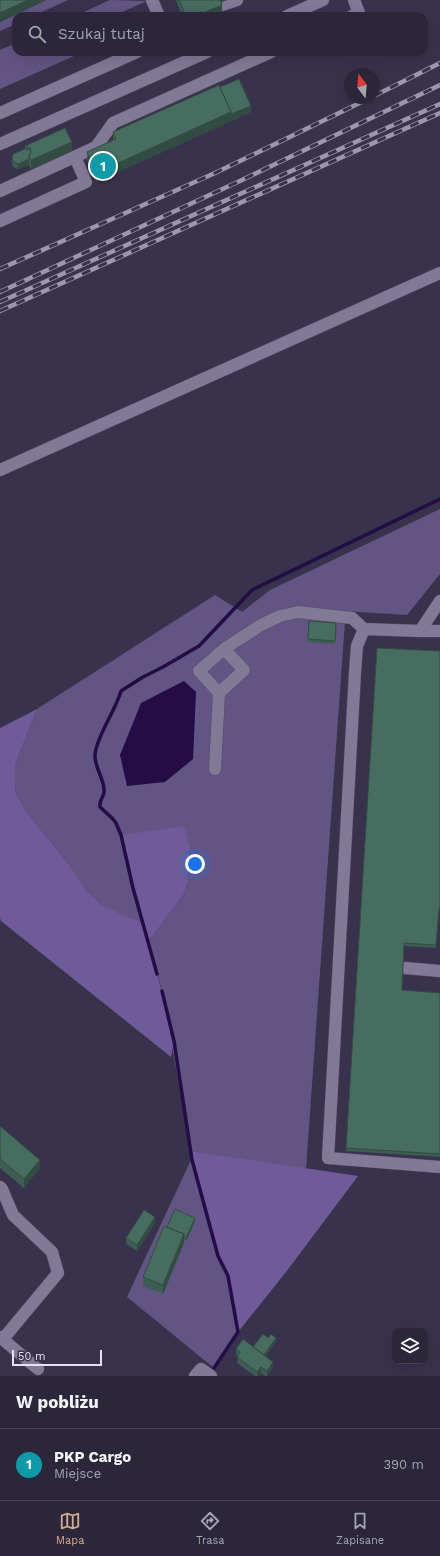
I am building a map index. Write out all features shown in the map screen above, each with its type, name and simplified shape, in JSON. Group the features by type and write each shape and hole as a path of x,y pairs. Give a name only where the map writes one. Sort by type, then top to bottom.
{"lane":[{"path":"152,0 157,12"},
{"path":"222,5 237,0"},
{"path":"296,12 323,0"},
{"path":"354,0 359,12"},
{"path":"0,113 127,56"},
{"path":"0,144 198,56"},
{"path":"0,191 96,147 113,124 262,56"},
{"path":"0,221 86,182 75,157"},
{"path":"0,470 440,273"},
{"path":"420,631 440,600"},
{"path":"219,693 199,671 224,648 261,625 280,616 298,612 352,618 364,629 440,631"},
{"path":"364,629 357,646 355,672 328,1158 440,1167"},
{"path":"215,769 219,693 244,670 224,648"},
{"path":"404,968 440,972"},
{"path":"0,1187 13,1215 52,1252 58,1273 1,1338 38,1369"}],"shaded area":[{"path":"46,0 68,0 42,12 21,12"},
{"path":"110,0 147,1 122,12 84,12"},
{"path":"12,16 12,26 0,31 0,22"},
{"path":"12,45 12,56 74,56 0,89 0,50"},
{"path":"440,509 440,574 407,615 295,608 284,620 299,618 345,621 306,1169 191,1151 162,991 149,941 184,894 188,882 190,848 121,835 133,888 143,922 126,916 101,904 86,890 72,868 26,811 15,791 15,765 37,709 215,595 242,612 270,590"},
{"path":"184,681 196,692 193,759 165,782 127,786 120,755 141,703"},
{"path":"37,709 15,765 15,791 26,811 72,868 86,890 101,904 143,922 133,888 121,835 184,826 190,848 188,882 184,894 149,941 174,1041 171,1057 1,921 0,728"},
{"path":"191,1151 358,1176 286,1272 238,1332 228,1276 218,1256"},
{"path":"192,1160 218,1256 228,1276 238,1332 214,1368 127,1297"}],"building":[{"path":"0,0 28,0 0,13"},
{"path":"179,0 220,0 222,5 205,12 184,12"},
{"path":"239,79 251,106 231,114 220,87"},
{"path":"219,85 231,112 96,173 87,152 116,139 113,132"},
{"path":"65,128 72,142 31,160 29,156 31,152 30,148 25,146"},
{"path":"25,149 30,150 31,153 29,159 18,164 14,162 12,158 13,154"},
{"path":"309,621 336,623 335,641 308,639"},
{"path":"377,648 440,651 440,908 436,945 404,943 402,990 440,993 440,1154 346,1148"},
{"path":"0,1126 40,1160 24,1179 0,1159"},
{"path":"175,1209 195,1218 186,1238 184,1237 184,1234 167,1227"},
{"path":"144,1210 155,1217 137,1245 126,1238"},
{"path":"164,1226 184,1234 163,1285 143,1277"},
{"path":"263,1334 268,1338 271,1334 276,1338 264,1355 253,1347"},
{"path":"243,1339 273,1362 267,1371 261,1367 257,1372 237,1357 240,1352 236,1349"}],"waterway":[{"path":"157,974 133,888 121,835 116,823 100,807 100,802 104,794 104,786 96,763 95,754 99,738 115,707 121,691 199,646 252,590 440,499"},
{"path":"162,991 174,1041 192,1160 218,1256 228,1276 238,1332 214,1368"}],"railway":[{"path":"380,93 440,63"},
{"path":"0,292 242,180 440,85"},
{"path":"0,269 215,173 358,104"},
{"path":"0,302 440,104"},
{"path":"0,311 440,113"}],"place":[{"name":"PKP Cargo","path":"103,166"}]}
